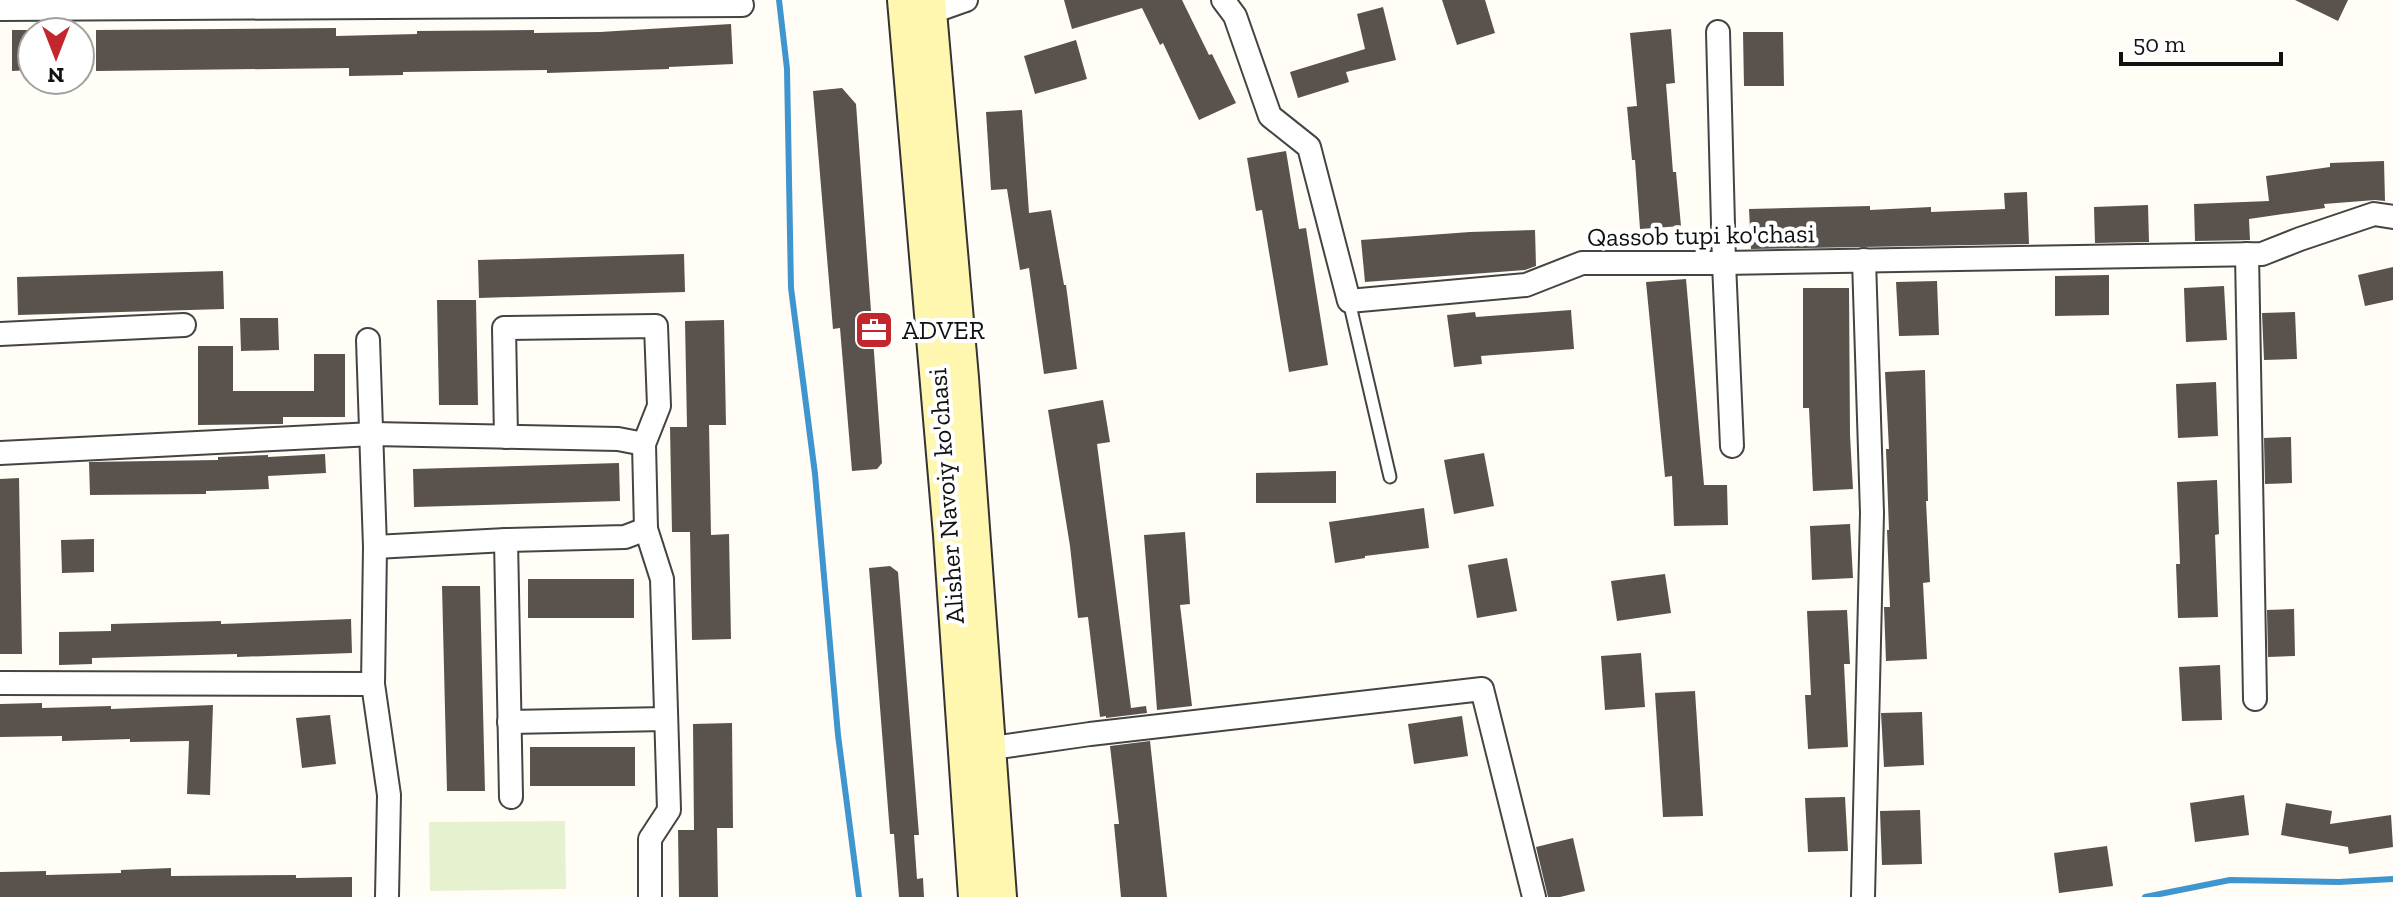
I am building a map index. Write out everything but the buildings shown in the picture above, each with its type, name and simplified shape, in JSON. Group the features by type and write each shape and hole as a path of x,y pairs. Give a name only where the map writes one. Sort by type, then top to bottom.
{"main road":[{"name":"Alisher Navoiy ko'chasi","path":"917,8 977,750 1000,897"},
{"name":"Alisher Navoiy ko'chasi","path":"975,897 977,750"}],"street":[{"path":"917,8 966,0"},
{"path":"1223,0 1235,16 1270,116 1309,147 1349,301"},
{"path":"0,9 742,5"},
{"path":"1718,32 1732,446"},
{"name":"Qassob tupi ko'chasi","path":"1349,301 1526,285 1582,263 2262,254 2374,214 2393,217"},
{"path":"2247,254 2255,699"},
{"path":"1863,897 1872,513 1864,260"},
{"path":"0,334 184,325"},
{"path":"506,437 504,328 656,326 659,406 644,444 646,529 662,579 669,810 650,839 650,897"},
{"path":"368,340 375,547 373,684 389,795 387,897"},
{"path":"0,453 373,434 618,439 644,444"},
{"path":"375,547 625,537 646,529"},
{"path":"506,540 511,797"},
{"path":"0,683 373,684"},
{"path":"977,750 1482,689 1534,897"},
{"path":"509,722 666,719"}],"lane":[{"path":"1349,301 1390,477"}],"green space":[{"path":"565,821 566,889 430,891 429,822"}],"waterway":[{"path":"779,0 787,69 791,288 815,474 838,735 859,897"},
{"path":"2145,897 2230,880 2339,882 2393,879"}],"place":[{"name":"ADVER","path":"874,330"}]}
